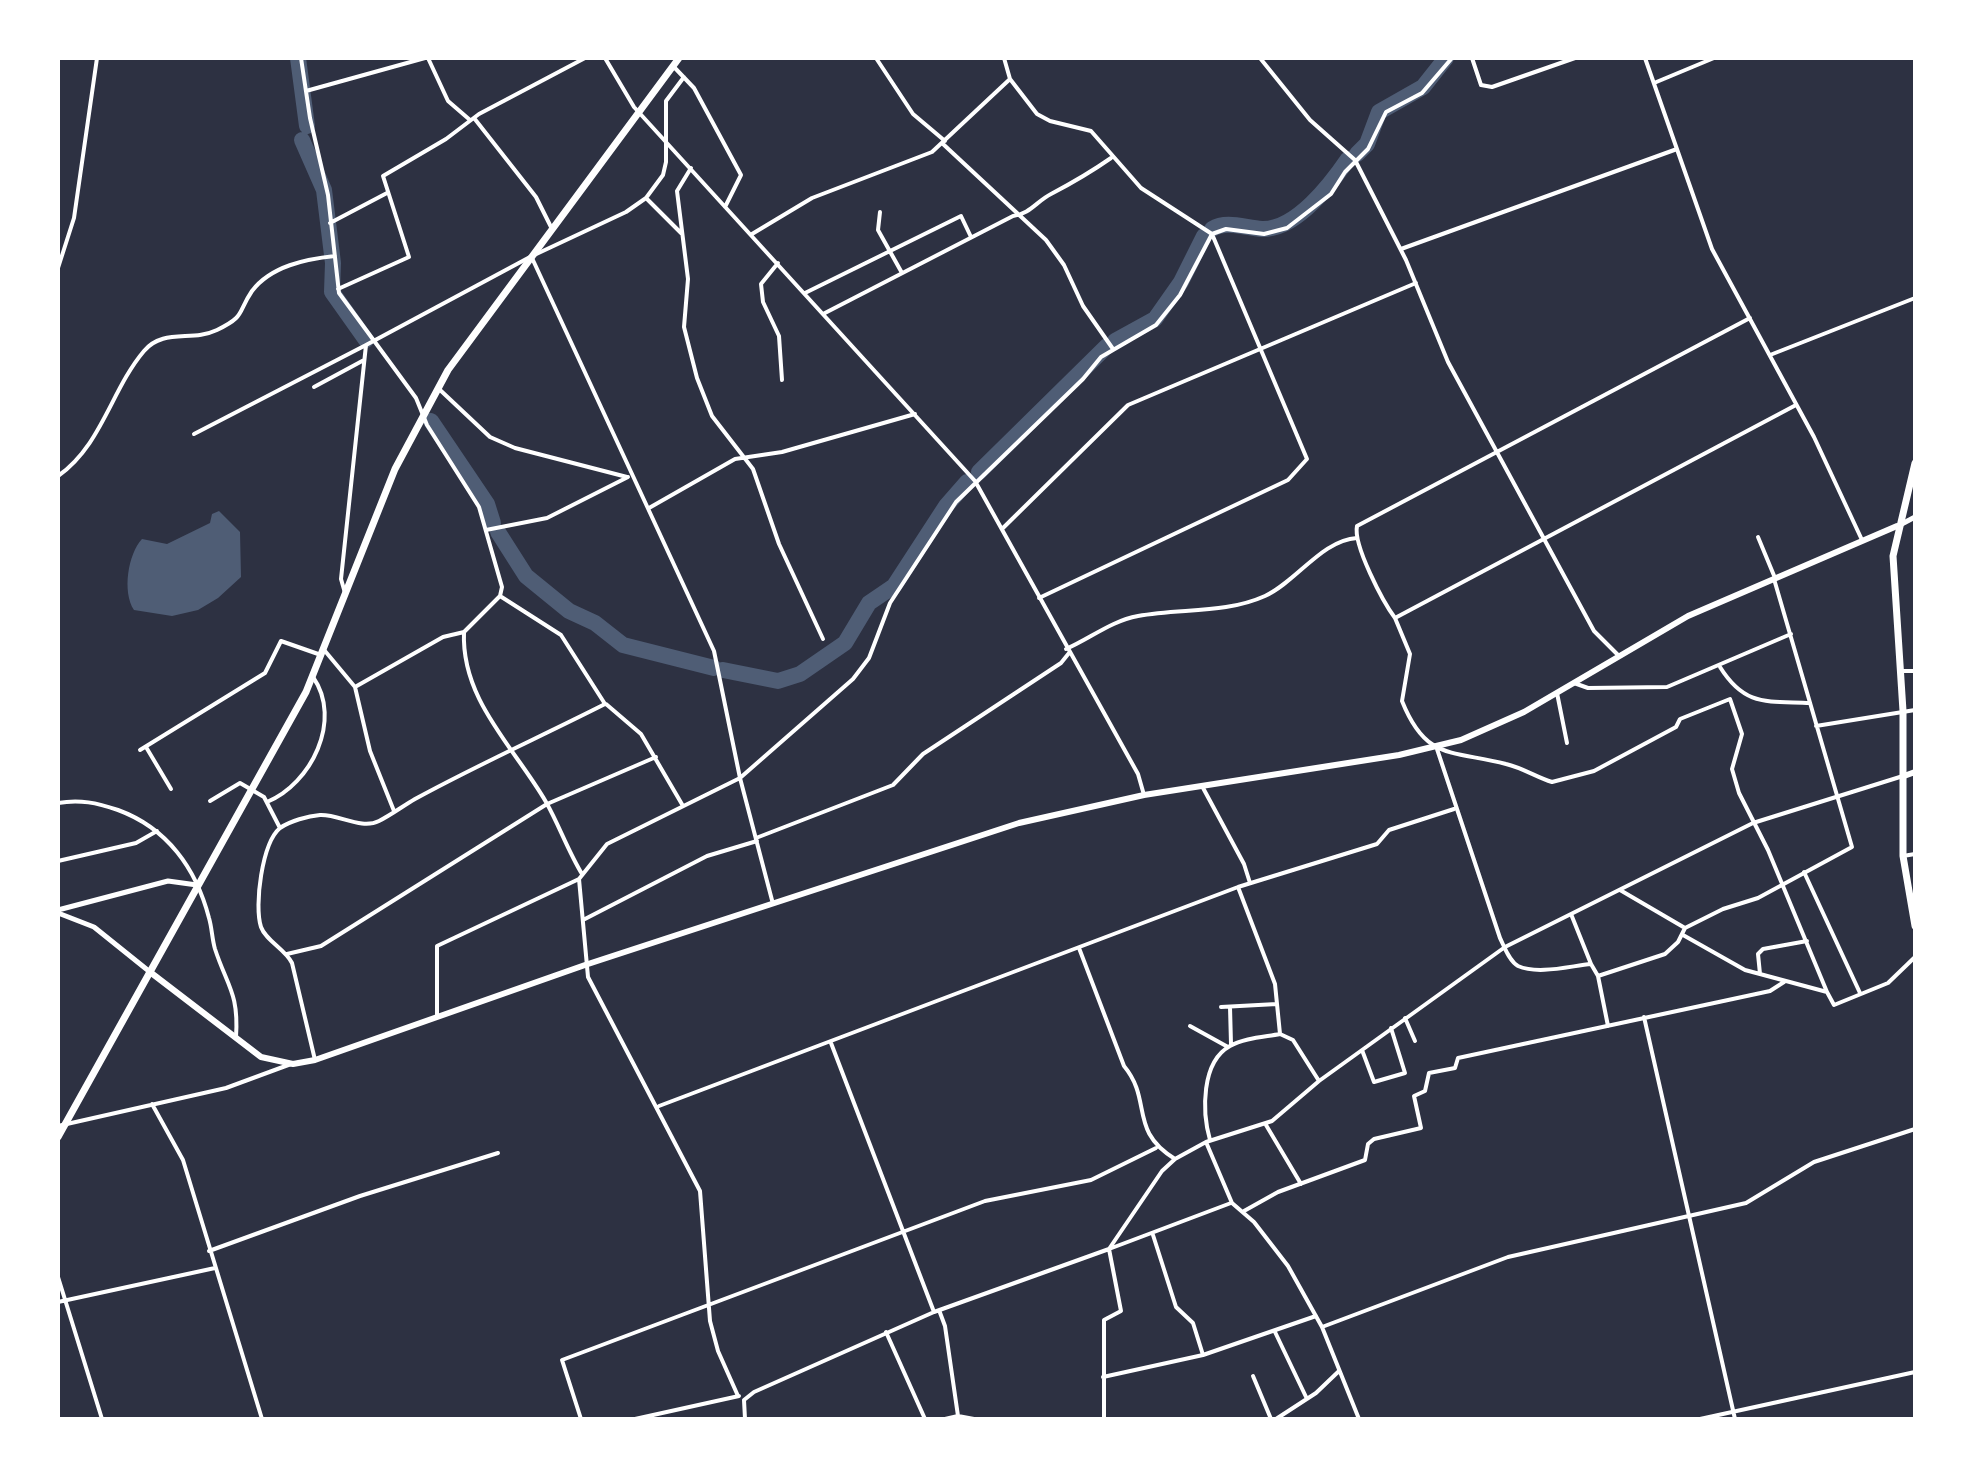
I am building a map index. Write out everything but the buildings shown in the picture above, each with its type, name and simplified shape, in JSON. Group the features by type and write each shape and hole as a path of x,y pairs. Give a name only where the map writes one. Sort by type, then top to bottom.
{"main road":[{"path":"58,1137 61,1125 150,972 313,677 395,469 423,414 472,333 679,58"},
{"path":"1915,463 1897,526 1893,565 1903,711 1903,856 1915,926"},
{"path":"150,972 261,1057 293,1064 315,1060 585,965 1019,823 1144,795 1436,747 1494,727 1688,616 1897,526"},
{"path":"1904,776 1915,772"}],"street":[{"path":"58,268 74,218 97,58"},
{"path":"301,58 328,195 338,289 372,341 399,372 479,507 502,587 500,596 464,632 443,637 355,687"},
{"path":"306,91 426,58 448,101 472,119 536,197 552,229"},
{"path":"338,289 409,257 383,176 446,139 472,119 585,58"},
{"path":"605,58 627,97 975,481 1138,774 1144,795"},
{"path":"876,58 913,114 1055,251 1083,306 1113,349"},
{"path":"1004,58 1010,79 1042,118 1083,127 1141,188 1212,234 1307,459 1288,480 1039,598"},
{"path":"1260,58 1310,120 1355,160 1416,283 1448,362 1594,631 1618,655"},
{"path":"437,1017 437,946 580,877 607,844 740,778 862,669 890,603 944,519 975,481 1113,349 1156,325 1180,295 1212,234 1226,229 1264,234 1287,228 1331,194 1355,160 1368,149 1386,112 1422,93 1452,58"},
{"path":"1472,58 1481,85 1492,87 1575,58"},
{"path":"1645,58 1712,249 1796,405 1862,540"},
{"path":"1654,83 1714,58"},
{"path":"674,67 694,88 741,175 725,207"},
{"path":"194,434 530,257 626,212 646,198 663,175 669,143 664,106 684,77"},
{"path":"752,234 812,198 932,152 1010,79"},
{"path":"1400,249 1677,149"},
{"path":"823,314 1018,216 1111,158"},
{"path":"691,168 677,191 688,279 684,327 697,378 712,416 753,469 779,544 823,639"},
{"path":"330,223 387,193"},
{"path":"646,198 683,235"},
{"path":"880,212 878,230 902,273"},
{"path":"805,293 961,216 971,237"},
{"path":"58,476 86,449 109,413 121,385 153,341 165,336 191,339 214,332 243,313 253,291 264,279 310,259 335,256"},
{"path":"530,257 536,260 630,475 649,508 714,651 740,778 773,904"},
{"path":"778,263 761,284 763,302 779,336 782,380"},
{"path":"1003,528 1128,405 1416,283"},
{"path":"1770,355 1915,298"},
{"path":"1730,699 1680,719 1676,727 1608,764 1564,781 1552,782 1527,770 1485,759 1449,755 1416,729 1402,701 1410,654 1357,538 1357,526 1750,318"},
{"path":"345,595 341,579 366,345"},
{"path":"314,387 364,360"},
{"path":"438,388 490,437 515,448 630,475"},
{"path":"1395,618 1796,405"},
{"path":"649,508 723,463 782,452 915,414"},
{"path":"486,530 547,518 630,475"},
{"path":"1897,526 1915,517"},
{"path":"1598,976 1665,954 1684,932 1723,909 1758,898 1852,847 1775,578 1758,537"},
{"path":"583,920 707,856 893,785 923,754 1061,663 1067,651 1098,630 1130,617 1184,608 1239,607 1274,592 1342,541 1357,538"},
{"path":"500,596 561,635 605,704 631,722 656,757 683,806"},
{"path":"464,632 463,644 482,708 547,804 580,877 585,965 700,1191 708,1304 718,1351 738,1396 744,1400"},
{"path":"1574,683 1611,689 1667,687 1720,667 1747,651 1791,634"},
{"path":"140,750 265,673 281,641 324,653 355,687 370,751 394,812"},
{"path":"1720,667 1732,687 1756,699 1810,703"},
{"path":"1901,671 1915,671"},
{"path":"267,802 299,781 308,769 321,737 325,714 320,686 313,677"},
{"path":"1732,687 1730,699 1742,734 1732,769 1834,1005 1888,983 1915,957"},
{"path":"1557,693 1567,743"},
{"path":"315,1060 294,970 287,954 263,932 257,899 269,845 280,828 319,815 371,824 605,704"},
{"path":"1816,726 1915,710"},
{"path":"146,747 171,789"},
{"path":"1436,747 1454,809 1505,947 1517,965 1550,969 1591,964"},
{"path":"287,954 321,946 547,804 656,757"},
{"path":"1104,1419 1104,1320 1121,1311 1109,1249 1162,1171 1175,1159 1208,1141 1266,1124 1286,1112 1319,1081 1505,947 1753,823 1904,776"},
{"path":"210,801 240,783 267,802 280,828"},
{"path":"1202,786 1244,864 1250,883"},
{"path":"58,803 91,801 122,812 173,843 197,885 209,918 215,949 231,981 237,1011 236,1039"},
{"path":"659,1106 1238,887 1377,844 1389,830 1454,809"},
{"path":"58,861 136,843 157,831"},
{"path":"1903,856 1915,854"},
{"path":"1804,872 1860,993"},
{"path":"58,912 168,881 197,885"},
{"path":"1238,887 1275,984 1280,1034"},
{"path":"1620,890 1745,970 1827,992"},
{"path":"58,912 94,927 150,972"},
{"path":"1571,914 1598,976 1608,1026"},
{"path":"1760,974 1758,954 1763,949 1807,941"},
{"path":"1078,947 1124,1066 1136,1083 1143,1122 1156,1148 1175,1159"},
{"path":"1244,1211 1278,1192 1365,1160 1368,1144 1374,1139 1421,1128 1414,1096 1425,1091 1429,1073 1455,1068 1458,1058 1770,991 1784,982"},
{"path":"1221,1007 1277,1004"},
{"path":"1229,1006 1230,1046"},
{"path":"1644,1017 1735,1419"},
{"path":"1405,1018 1415,1041"},
{"path":"1190,1026 1230,1046"},
{"path":"1362,1049 1374,1082 1405,1073 1391,1028"},
{"path":"1319,1081 1293,1040 1280,1034 1230,1046 1217,1058 1208,1076 1208,1141 1232,1203 1244,1211 1288,1266 1322,1327 1359,1419"},
{"path":"831,1043 902,1231 945,1326 958,1416"},
{"path":"61,1125 226,1088 293,1064"},
{"path":"152,1104 183,1160 262,1419"},
{"path":"1266,1124 1301,1184"},
{"path":"1322,1327 1508,1257 1746,1203 1814,1162 1915,1129"},
{"path":"581,1419 562,1360 985,1201 1091,1180 1156,1148"},
{"path":"209,1251 360,1196 498,1153"},
{"path":"744,1400 936,1311 1232,1203"},
{"path":"1152,1234 1176,1307 1193,1323 1203,1355"},
{"path":"58,1302 215,1268"},
{"path":"58,1277 102,1419"},
{"path":"1103,1377 1203,1355 1316,1316"},
{"path":"886,1332 925,1419"},
{"path":"1275,1332 1307,1399"},
{"path":"1253,1376 1273,1419 1307,1399 1339,1371"},
{"path":"1700,1419 1915,1372"},
{"path":"635,1419 738,1396"},
{"path":"744,1400 745,1419"},
{"path":"945,1419 958,1416 974,1419"}],"water":[{"path":"219,511 240,532 241,577 218,598 198,610 172,616 134,610 128,593 128,573 133,554 142,539 167,544 210,523 212,514"}],"waterway":[{"path":"298,58 307,126"},
{"path":"1357,154 1367,144 1379,112 1423,87 1446,58"},
{"path":"302,140 324,190 333,263 332,292 366,340"},
{"path":"1212,229 1230,225 1262,229 1287,222 1311,204 1348,159"},
{"path":"1115,341 1155,319 1181,282 1204,236"},
{"path":"979,472 1107,346"},
{"path":"431,421 487,504 493,523"},
{"path":"723,670 778,681 800,674 845,643 869,603 894,586 946,506 967,482"},
{"path":"498,532 526,576 569,611 595,623 623,645 714,668"}]}
